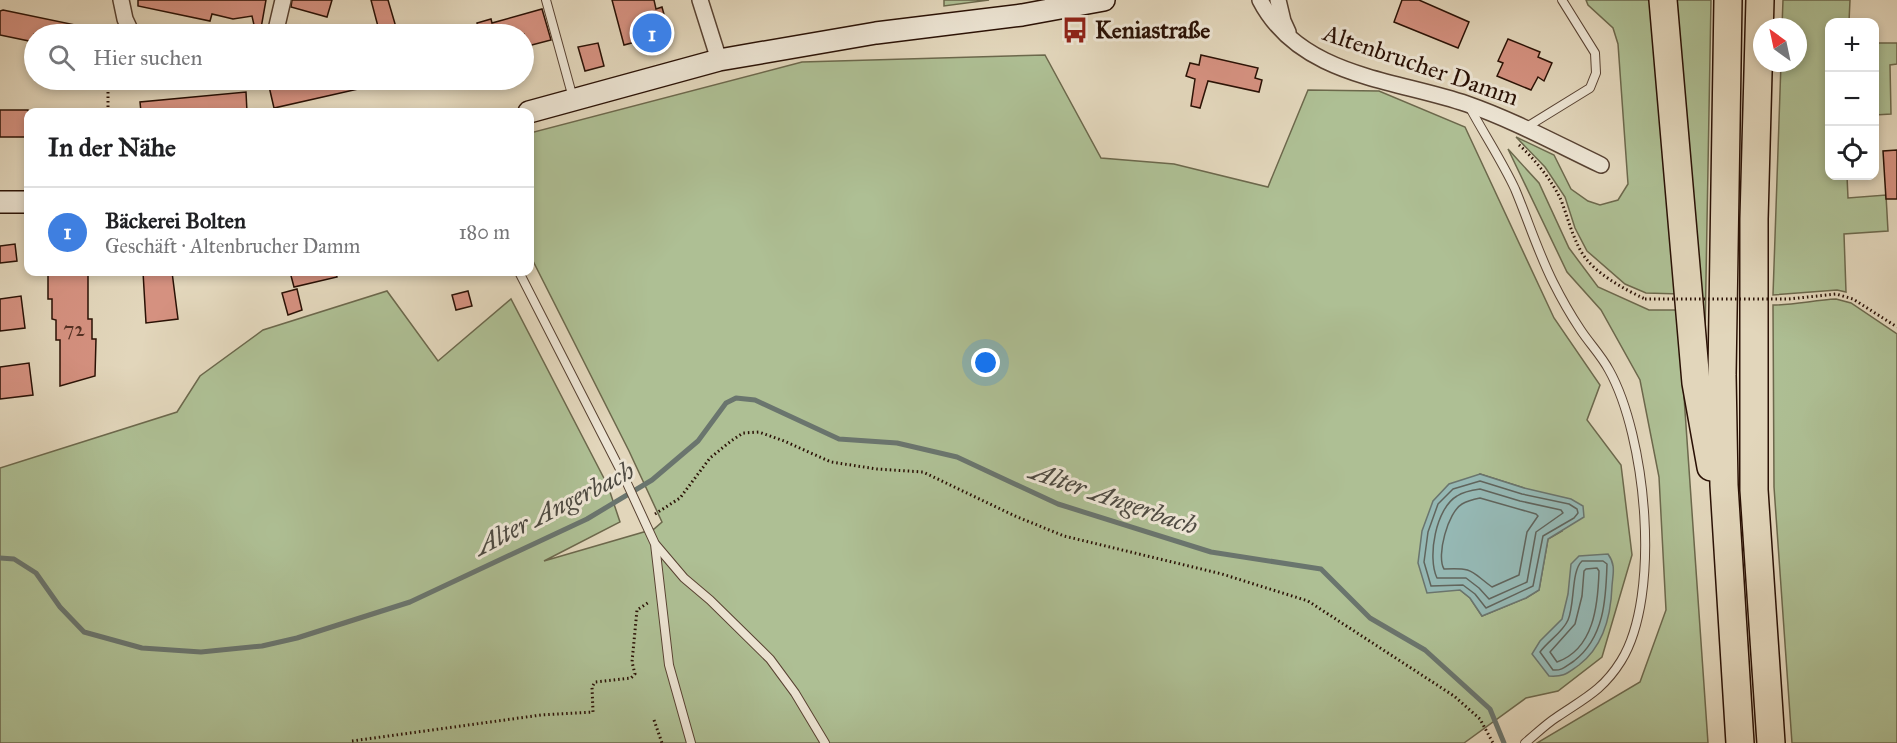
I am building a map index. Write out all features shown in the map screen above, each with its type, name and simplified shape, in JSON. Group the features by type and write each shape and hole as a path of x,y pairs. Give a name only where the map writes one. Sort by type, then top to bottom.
{"highway":[{"path":"1663,0 1696,383 1729,568"},
{"path":"1728,0 1722,375 1724,485 1740,743"},
{"path":"1760,0 1754,230 1754,490 1771,743"}],"main road":[{"path":"534,111 719,60 876,33 1022,15 1100,0"},
{"path":"0,202 24,202"}],"street":[{"path":"121,0 127,24"},
{"path":"277,24 283,0"},
{"path":"700,0 719,60"},
{"name":"Altenbrucher Damm","path":"1260,0 1275,23 1304,50 1320,60 1353,73 1430,92 1468,105 1520,135 1600,165"},
{"name":"Altenbrucher Damm","path":"1278,0 1283,21 1292,40"}],"lane":[{"path":"546,0 574,99"},
{"path":"1520,135 1590,88 1596,73 1595,53 1562,0"},
{"path":"1468,105 1514,188 1553,282 1580,329 1609,369 1624,405 1635,442 1643,511 1644,586 1635,630 1622,659 1605,684 1555,718 1525,743"},
{"path":"521,276 626,481 655,544 684,578 710,600 770,659 795,693 825,743"},
{"path":"655,544 669,665 691,743"}],"path":[{"path":"108,92 108,108"},
{"path":"1520,135 1560,199 1570,230 1583,255 1623,289 1645,298 1789,299 1836,294 1853,298 1897,327"},
{"path":"643,517 657,514 680,498 710,458 743,433 759,432 831,462 876,469 923,472 1015,516 1064,536 1222,574 1308,601 1454,696 1480,719 1493,743"},
{"path":"352,741 541,716 593,712 592,687 595,682 631,678 634,674 632,662 637,610"},
{"path":"654,720 662,743"}],"green space":[{"path":"944,0 989,0 944,6"},
{"path":"1586,0 1655,0 1680,294 1646,293 1625,284 1587,251 1575,228 1565,197 1545,167 1516,137 1554,155 1571,189 1588,201 1600,205 1618,200 1628,184 1618,44 1613,28 1588,5"},
{"path":"1673,0 1711,0 1705,334"},
{"path":"1783,0 1850,0 1849,18 1825,18 1825,180 1847,180 1848,198 1886,195 1888,231 1844,234 1846,292 1837,290 1773,295 1781,72 1807,72 1807,18 1782,18"},
{"path":"1879,43 1897,43 1897,64 1890,65 1891,114 1879,115"},
{"path":"1045,55 1101,158 1174,164 1268,187 1308,90 1379,91 1465,127 1554,318 1600,385 1587,420 1621,465 1632,555 1602,657 1558,691 1526,698 1464,743 0,743 0,468 177,412 200,376 263,330 387,291 438,361 511,299 608,486 620,522 544,561 654,529 662,522 629,451 534,263 534,132 802,62","holes":["1480,474 1524,488 1562,531 1548,539 1539,590 1526,598 1482,616 1470,598 1460,590"]},
{"path":"1508,149 1539,183 1569,248 1598,287 1649,310 1678,310 1708,743 1537,743 1640,682 1666,610 1659,477 1640,380 1601,310 1567,272"},
{"path":"1836,299 1851,303 1897,334 1897,743 1792,743 1774,487 1773,305"}],"water":[{"path":"1480,474 1524,488 1571,499 1583,506 1584,517 1548,539 1539,590 1526,598 1482,616 1470,598 1460,590 1427,593 1418,563 1422,531 1433,501 1449,484"},
{"path":"1608,554 1613,569 1611,597 1608,619 1600,640 1595,649 1579,665 1562,675 1549,676 1532,654 1540,641 1562,619 1568,594 1571,564 1579,556"}],"building":[{"path":"138,0 266,0 262,24 254,24 252,16 233,19 212,14 210,21 138,6"},
{"path":"292,0 332,0 327,17 291,7"},
{"path":"371,0 388,0 395,24 377,24"},
{"path":"612,0 654,0 656,9 662,7 669,33 624,45"},
{"path":"1402,0 1419,0 1469,22 1458,48 1394,22"},
{"path":"542,9 551,40 534,44 534,24 477,23 491,19 492,23"},
{"path":"0,11 71,24 24,24 24,40 0,35"},
{"path":"1508,39 1540,52 1538,57 1552,63 1544,81 1538,77 1531,90 1497,76 1503,63 1498,61"},
{"path":"598,43 604,66 585,71 578,47"},
{"path":"1201,55 1258,68 1255,78 1262,80 1259,92 1208,81 1200,108 1191,106 1195,79 1186,76 1190,63 1199,65"},
{"path":"270,90 354,90 274,108"},
{"path":"246,92 247,108 141,108 140,102"},
{"path":"0,110 24,110 24,137 0,137"},
{"path":"1897,150 1897,199 1886,199 1883,151"},
{"path":"15,244 17,261 0,263 0,246"},
{"path":"48,276 88,276 88,319 92,319 92,339 96,339 95,376 60,386 60,340 56,340 56,320 52,319 52,299 48,299"},
{"path":"143,276 173,276 178,319 146,323"},
{"path":"291,276 337,276 337,277 294,287"},
{"path":"297,289 302,310 288,315 282,293"},
{"path":"468,291 472,306 456,310 452,295"},
{"path":"21,296 25,328 0,331 0,299"},
{"path":"29,363 33,395 0,399 0,367"}],"waterway":[{"name":"Alter Angerbach","path":"0,558 14,559 36,573 60,607 84,632 142,648 201,652 262,646 297,638 410,602 587,519 652,480 698,441 726,403 736,398 755,400 839,439 897,443 957,457 1058,504 1211,552 1321,569 1370,618 1425,650 1490,709 1504,743"}],"place":[{"name":"Keniastraße","path":"1075,30"},
{"name":"Bäckerei Bolten","path":"652,33"}]}
